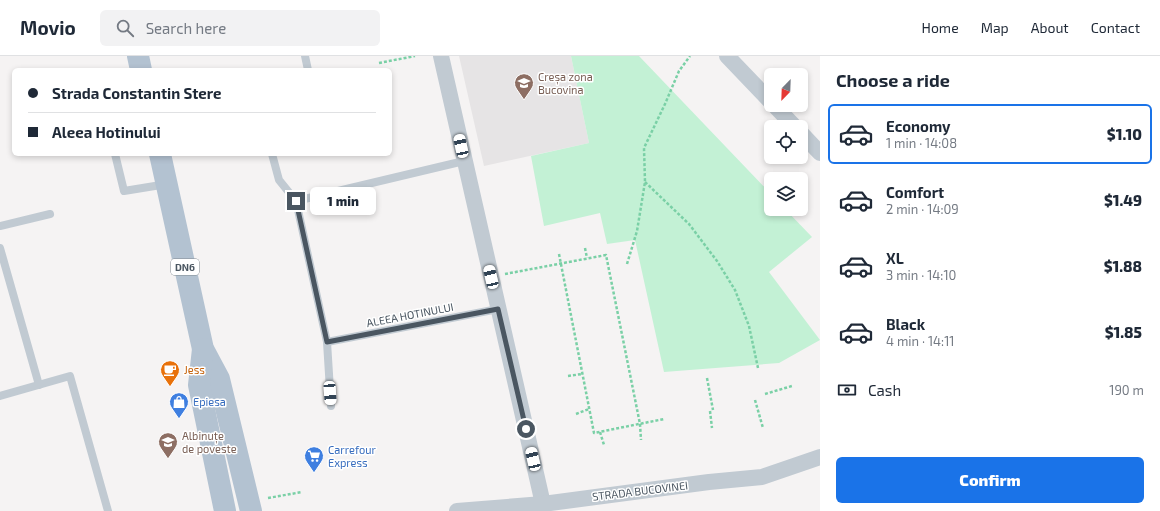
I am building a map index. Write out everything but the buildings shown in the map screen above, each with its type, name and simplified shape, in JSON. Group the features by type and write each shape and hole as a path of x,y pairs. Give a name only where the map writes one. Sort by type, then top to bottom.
{"main road":[{"path":"138,56 141,68"},
{"name":"DN6","path":"160,156 203,349 219,379 260,505"},
{"name":"DN6","path":"203,349 199,385 225,511"}],"street":[{"path":"441,56 543,504"},
{"path":"726,56 764,95"},
{"path":"781,112 788,120"},
{"path":"808,140 820,153"},
{"name":"STRADA BUCOVINEI","path":"457,511 543,504 708,482 762,477 820,457"}],"lane":[{"path":"305,56 308,68"},
{"path":"115,156 124,191 167,184"},
{"path":"273,156 279,180 296,201 327,342 331,406"},
{"path":"296,201 464,161"},
{"path":"0,226 50,214"},
{"path":"0,248 39,385"},
{"name":"ALEEA HOTINULUI","path":"327,342 498,309"},
{"path":"0,396 70,376 108,511"}],"path":[{"path":"378,63 415,56"},
{"path":"627,264 637,231 645,182 644,148 679,71 690,56"},
{"path":"645,182 689,224 717,260 735,290 749,326 758,368"},
{"path":"585,248 587,258"},
{"path":"558,254 594,433 664,419"},
{"path":"491,277 606,255 640,424 641,440"},
{"path":"568,376 582,374"},
{"path":"707,378 712,428"},
{"path":"766,394 792,386"},
{"path":"755,400 762,428"},
{"path":"576,414 589,409"},
{"path":"600,432 604,445"},
{"path":"260,505 302,492"}],"shaded area":[{"name":"Creșa zona Bucovina","path":"459,56 571,56 589,143 484,166"}],"green space":[{"path":"571,56 639,56 764,187 764,216 792,216 812,237 769,272 820,340 779,363 664,372 635,240 607,244 600,213 544,226 531,156 589,143"}],"place":[{"name":"Creșa zona Bucovina","path":"524,100"},
{"name":"Jess","path":"170,387"},
{"name":"Epiesa","path":"179,419"},
{"name":"Albinuțe de poveste","path":"168,459"},
{"name":"Carrefour Express","path":"314,473"}],"route":[{"path":"296,201 327,342 498,309 526,429"}]}
